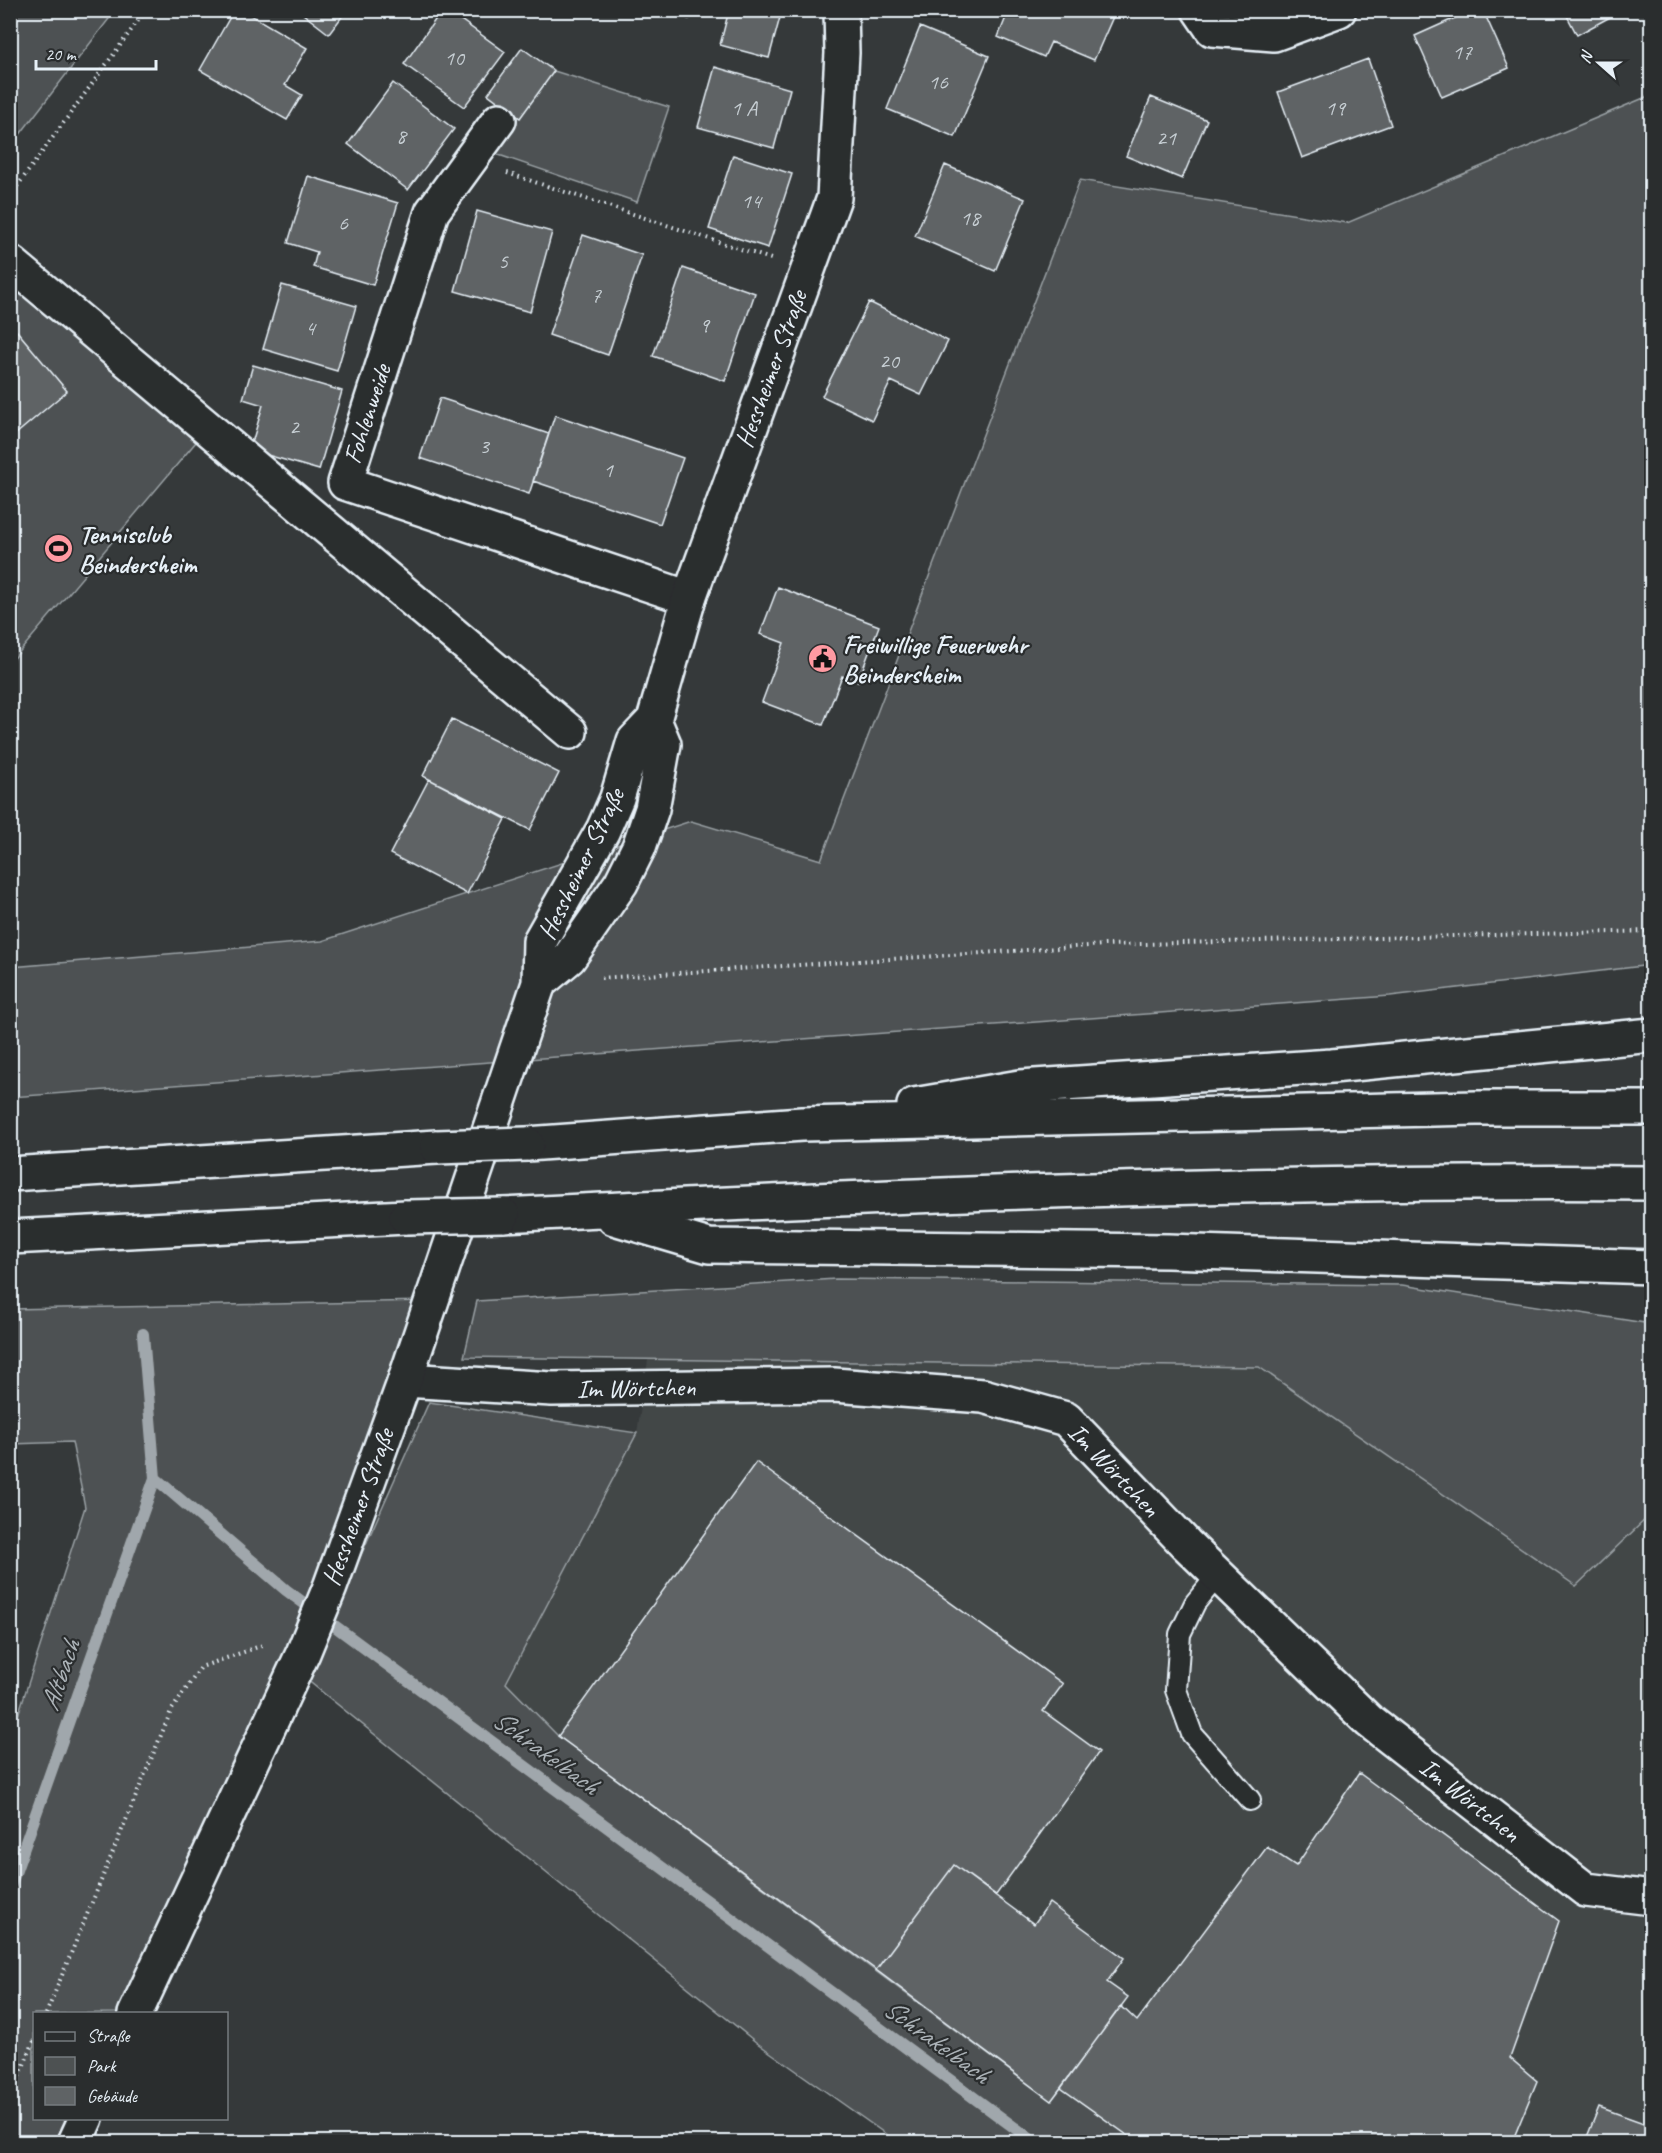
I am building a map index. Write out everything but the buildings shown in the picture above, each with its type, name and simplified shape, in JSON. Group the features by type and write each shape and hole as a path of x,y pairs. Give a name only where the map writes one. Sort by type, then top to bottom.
{"main road":[{"name":"Hessheimer Straße","path":"135,2012 311,1633 330,1587 405,1380 539,982 569,958 621,883 639,847 652,809 664,744 654,720 688,598 834,198 842,53 841,10"},
{"path":"1199,10 1212,29 1274,33 1339,10"},
{"name":"Fohlenweide","path":"499,120 432,212 345,483 688,598"},
{"path":"10,262 330,528 570,732"},
{"path":"330,528 375,493"},
{"path":"802,1124 1020,1087 1332,1066 1652,1035"},
{"path":"10,1174 437,1147 527,1144 802,1124 1476,1108 1652,1108"},
{"path":"10,1237 880,1197 1465,1182 1652,1183"},
{"path":"589,1210 709,1246 1168,1251 1643,1269"},
{"name":"Im Wörtchen","path":"405,1380 552,1389 834,1385 983,1396 1066,1419 1218,1575 1369,1721 1586,1890 1652,1898"},
{"path":"75,2142 85,2120"}],"lane":[{"path":"1218,1575 1195,1603 1180,1634 1176,1690 1192,1734 1250,1800"}],"path":[{"path":"10,196 146,10"},
{"path":"470,160 806,271"},
{"path":"597,979 1104,945 1652,931"},
{"path":"46,2012 171,1710 201,1666 274,1641"},
{"path":"10,2098 33,2043"}],"shaded area":[{"path":"648,1360 1259,1367 1575,1586 1651,1514 1651,2142 1137,2142 1062,2088 1051,2101 558,1736 506,1683 637,1433"}],"green space":[{"path":"10,11 115,11 11,146"},
{"path":"554,71 669,107 637,202 493,153 516,115 520,118"},
{"path":"1651,95 1651,965 1390,996 11,1097 11,967 322,941 691,821 821,860 1080,180 1347,223"},
{"name":"Tennisclub Beindersheim","path":"11,277 201,436 11,662"},
{"path":"836,1279 1402,1285 1651,1324 1651,1514 1576,1586 1259,1367 464,1357 477,1301"},
{"path":"428,1301 381,1448 120,2012 33,2012 33,2120 69,2120 58,2142 11,2142 10,1740 85,1507 72,1442 11,1444 10,1309"},
{"path":"429,1402 637,1433 506,1683 558,1736 1051,2101 1061,2088 1137,2142 897,2142 757,2043 306,1679"}],"waterway":[{"name":"Schrakelbach","path":"143,1334 155,1478 286,1590 1034,2142"},
{"name":"Altbach","path":"10,1887 155,1478"}],"place":[{"name":"Tennisclub Beindersheim","path":"58,549"},
{"name":"Freiwillige Feuerwehr Beindersheim","path":"822,659"}]}
